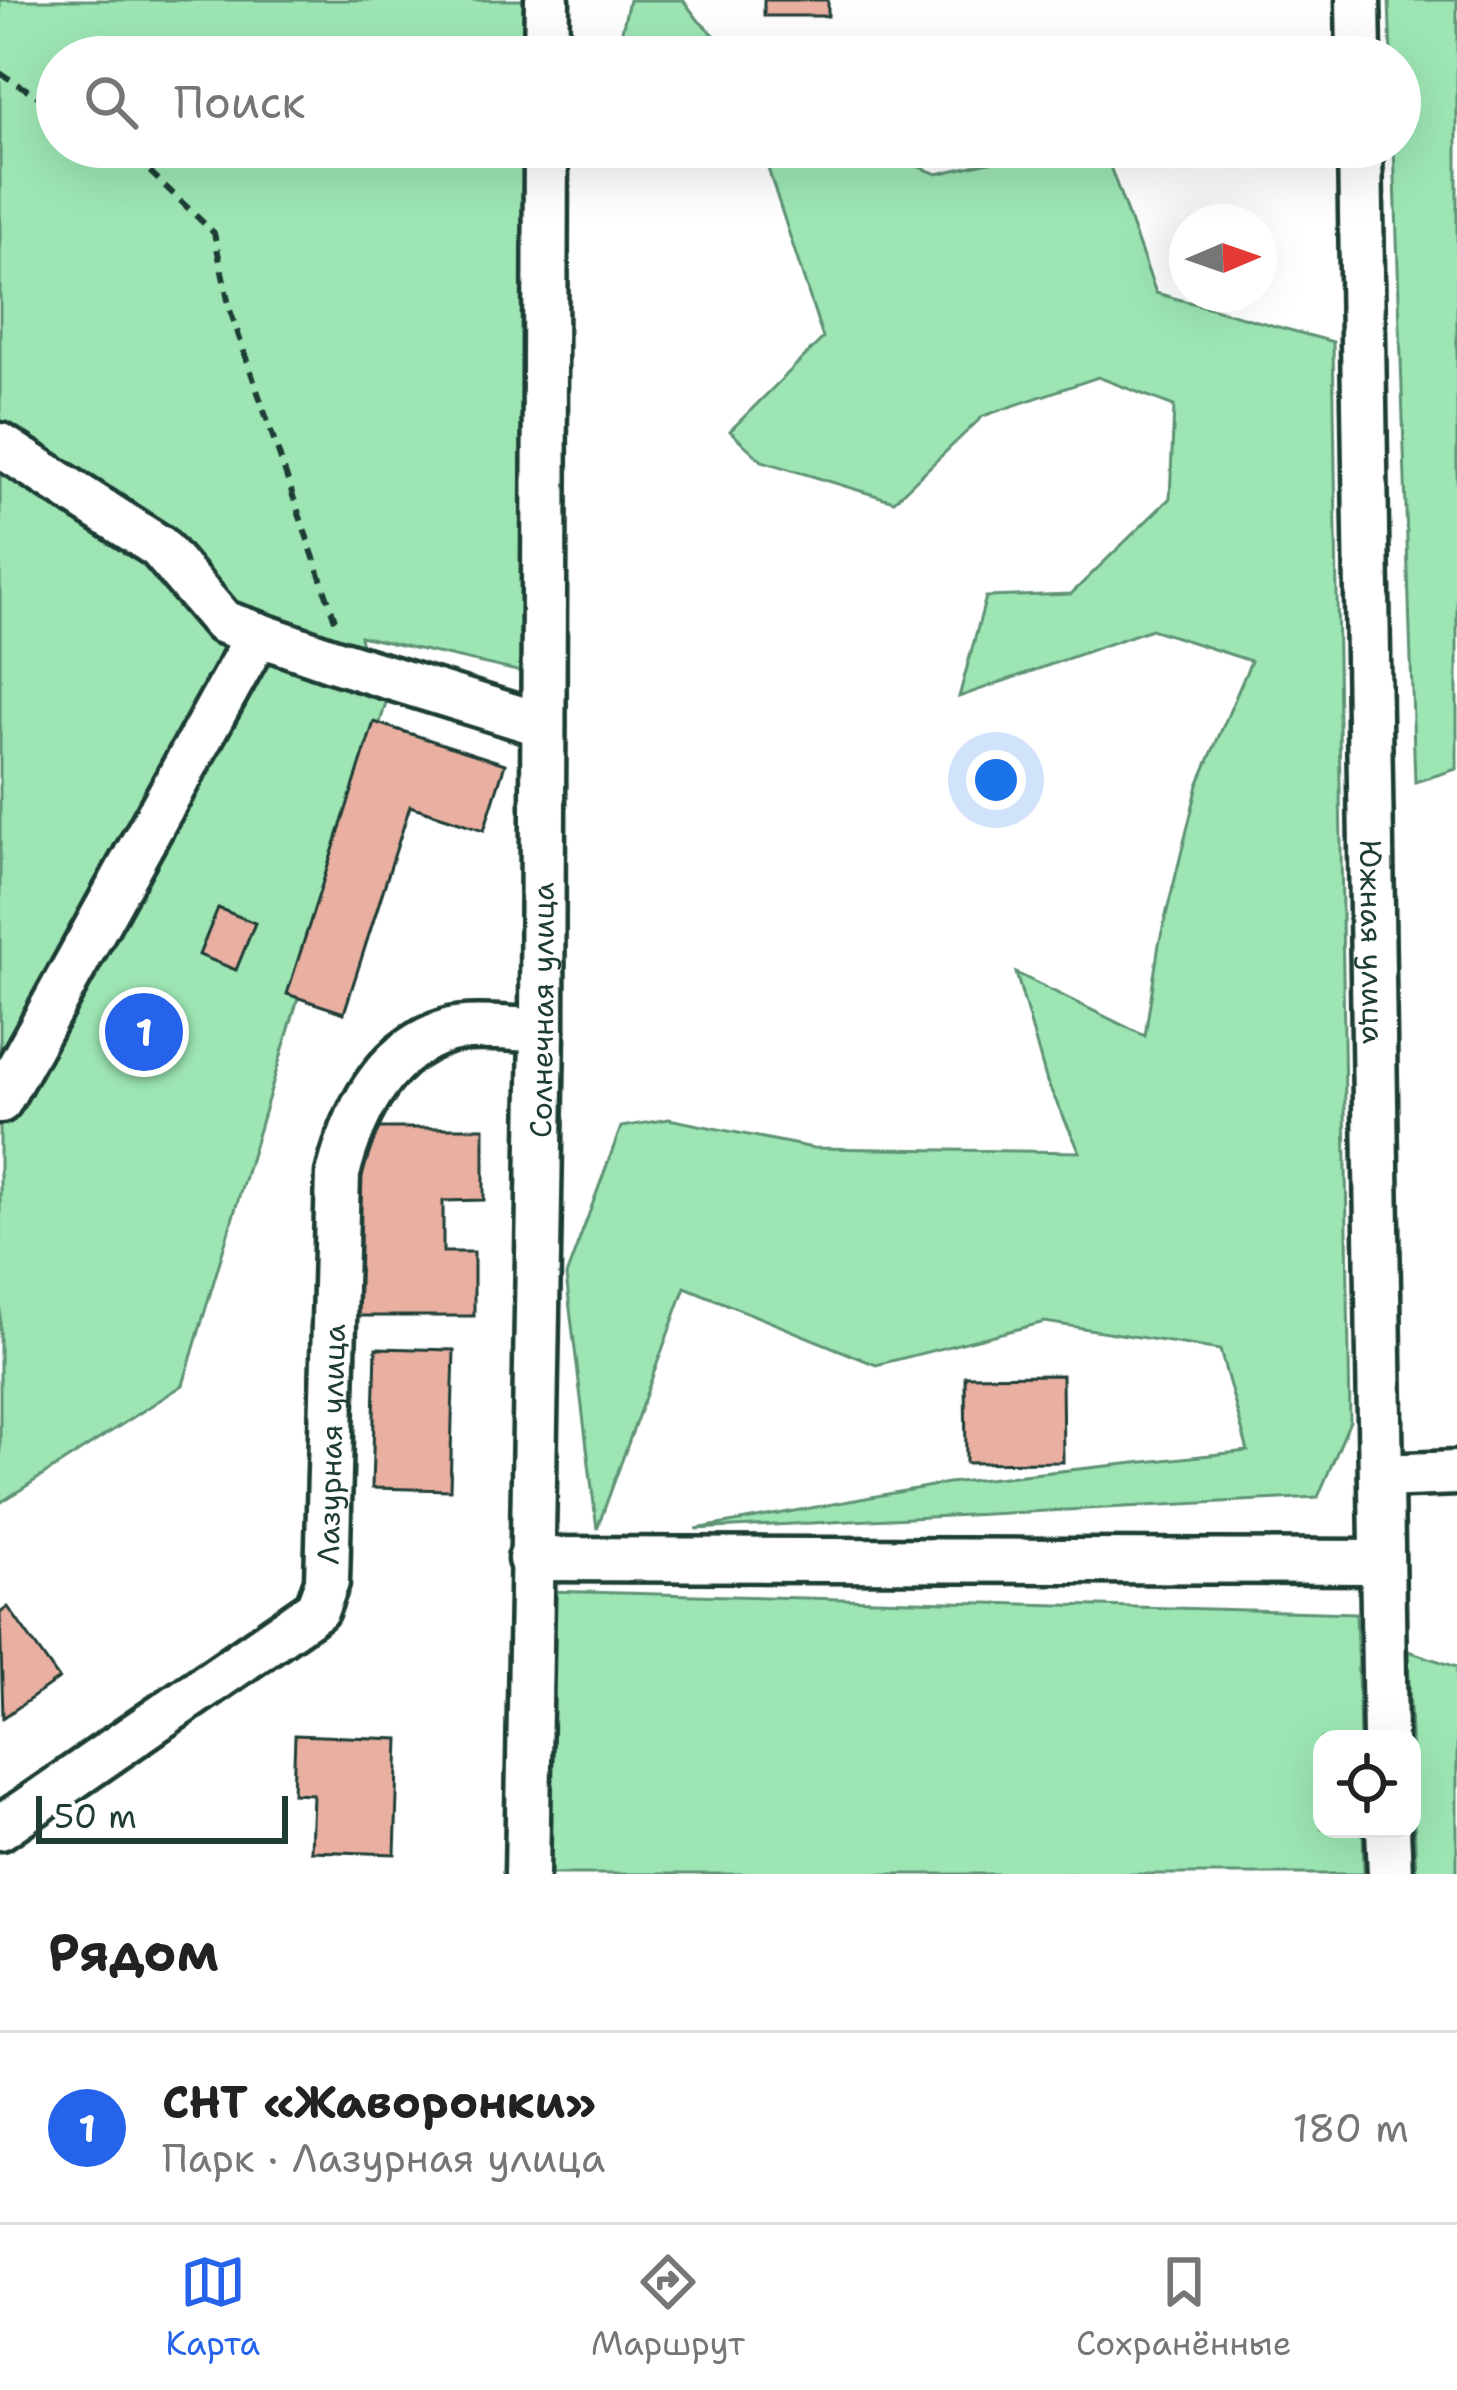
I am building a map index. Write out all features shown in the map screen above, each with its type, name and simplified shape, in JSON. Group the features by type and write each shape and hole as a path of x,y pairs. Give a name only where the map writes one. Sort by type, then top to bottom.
{"street":[{"path":"546,36 547,0"},
{"path":"1358,0 1359,36"},
{"name":"Солнечная улица","path":"527,1874 542,1030 546,168"},
{"name":"Южная улица","path":"1360,168 1385,1730"},
{"path":"0,445 159,547 224,622 543,725"},
{"path":"0,1101 258,634"},
{"name":"Лазурная улица","path":"0,1828 317,1609 326,1582 338,1174 350,1127 376,1080 449,1030 542,1030"},
{"path":"1381,1476 1457,1473"},
{"path":"530,1559 1380,1562"},
{"path":"1388,1838 1390,1874"}],"path":[{"path":"0,73 36,95"},
{"path":"146,168 214,233 230,310 352,667"}],"green space":[{"path":"0,0 533,0 532,36 36,36 36,168 531,168 526,673 360,636 365,665 393,679 183,1385 0,1503"},
{"path":"629,0 683,0 716,36 621,36"},
{"path":"1389,0 1457,0 1457,769 1415,782 1395,168 1421,168 1421,36 1390,36"},
{"path":"768,168 922,168 937,174 963,168 1111,168 1156,293 1169,297 1169,312 1225,312 1333,342 1350,1421 1318,1497 696,1529 948,1483 1248,1451 1220,1350 1045,1322 876,1365 685,1287 597,1529 566,1276 621,1127 669,1119 813,1148 1080,1152 1047,1082 1016,973 1145,1036 1159,944 1198,785 1251,661 1151,629 959,697 986,597 1071,594 1170,498 1174,406 1098,377 983,416 894,501 762,461 730,431 823,338"},
{"path":"547,1591 1356,1613 1360,1730 1313,1730 1313,1838 1363,1838 1364,1874 546,1874"},
{"path":"1408,1651 1457,1667 1457,1874 1416,1874 1415,1838 1421,1838 1421,1730 1411,1730"}],"building":[{"path":"764,0 828,0 828,16 764,16"},
{"path":"374,722 505,764 484,830 410,806 344,1013 287,994"},
{"path":"218,908 255,923 236,970 199,955"},
{"path":"369,1128 484,1128 484,1200 443,1201 443,1252 474,1252 474,1316 347,1316 347,1283 358,1259 360,1169"},
{"path":"376,1348 454,1350 450,1490 372,1488"},
{"path":"1062,1375 1063,1462 966,1463 965,1376"},
{"path":"8,1607 59,1679 3,1718 0,1613"},
{"path":"295,1735 399,1739 395,1854 311,1851 313,1794 293,1793"}],"place":[{"name":"СНТ «Жаворонки»","path":"144,1032"}]}
